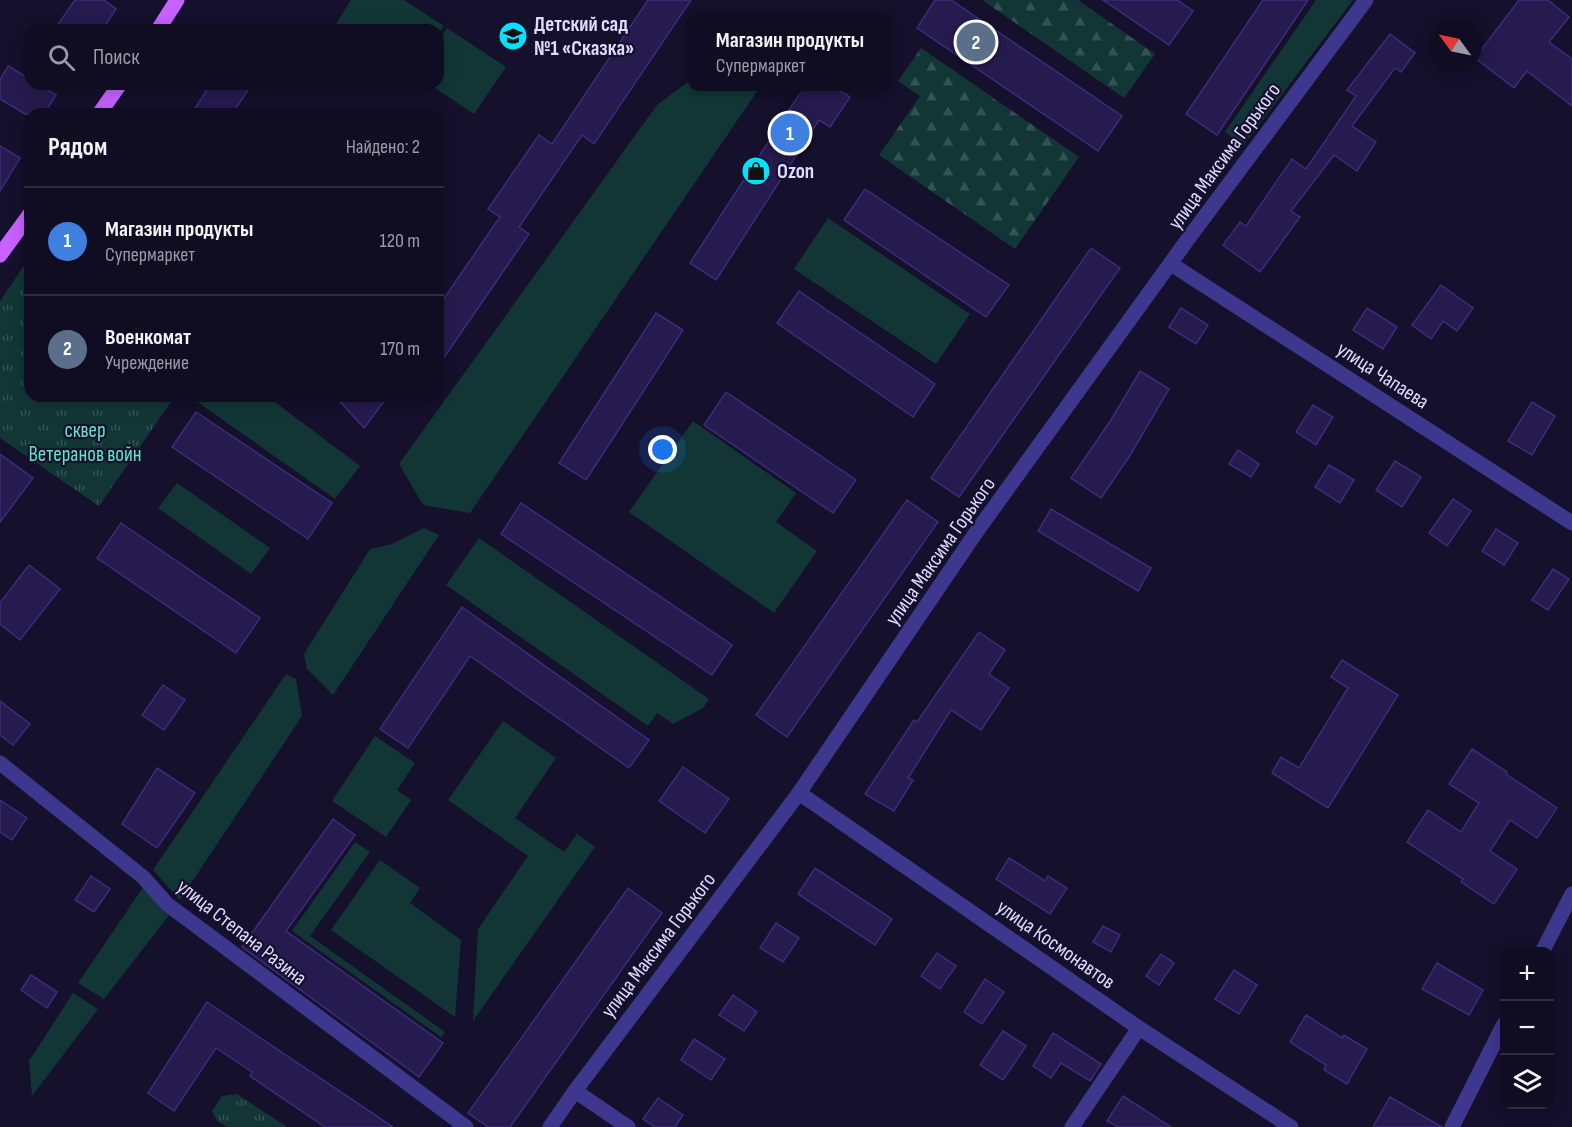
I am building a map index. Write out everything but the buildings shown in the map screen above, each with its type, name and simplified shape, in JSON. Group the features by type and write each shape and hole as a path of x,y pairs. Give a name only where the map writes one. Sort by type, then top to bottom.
{"main road":[{"path":"162,24 177,0"},
{"path":"103,108 116,90"},
{"path":"0,255 24,222"}],"street":[{"name":"улица Максима Горького","path":"550,1127 799,792 976,531 1366,0"},
{"name":"улица Чапаева","path":"1171,264 1572,523"},
{"name":"улица Степана Разина","path":"0,763 136,872 166,904 466,1127"},
{"name":"улица Космонавтов","path":"799,792 1139,1028 1291,1127"},
{"path":"1544,947 1572,894"},
{"path":"1072,1127 1139,1028"},
{"path":"1452,1127 1500,1032"},
{"path":"575,1091 628,1127"}],"green space":[{"path":"351,0 404,0 441,24 336,24"},
{"path":"982,0 1078,0 1155,54 1124,98"},
{"path":"1316,0 1353,0 1243,146 1225,132"},
{"path":"447,28 506,67 474,114 438,90 444,90 444,32"},
{"path":"921,48 1079,157 1015,249 879,155 920,96 898,81"},
{"path":"688,82 688,91 757,91 470,513 423,505 399,464 657,105"},
{"path":"828,218 970,314 936,364 794,269"},
{"name":"сквер Ветеранов войн","path":"24,266 24,402 171,402 99,506 0,438 0,301"},
{"path":"198,402 275,402 360,466 335,499"},
{"path":"693,421 796,493 776,522 817,551 774,613 629,512"},
{"path":"177,483 270,548 251,574 158,508"},
{"path":"424,528 439,535 333,695 307,669 304,654 370,549 392,544"},
{"path":"479,538 709,699 703,708 673,724 657,713 648,726 446,585"},
{"path":"286,674 296,679 302,716 180,900 153,870"},
{"path":"503,721 556,758 515,818 564,852 577,834 595,847 473,1021 478,929 528,856 448,800"},
{"path":"375,736 415,763 397,790 411,800 386,837 332,801"},
{"path":"355,842 370,852 310,936 445,1032 441,1037 292,931"},
{"path":"380,860 420,888 410,903 461,940 455,1017 331,930"},
{"path":"144,886 161,909 170,914 104,999 78,983"},
{"path":"73,993 98,1009 32,1096 29,1061"},
{"path":"237,1094 287,1127 227,1127 217,1121 212,1111 222,1096"}],"place":[{"name":"Детский сад №1 «Сказка»","path":"513,36"},
{"name":"Военкомат","path":"976,42"},
{"name":"Магазин продукты","path":"790,133"},
{"name":"Ozon","path":"756,171"}]}
